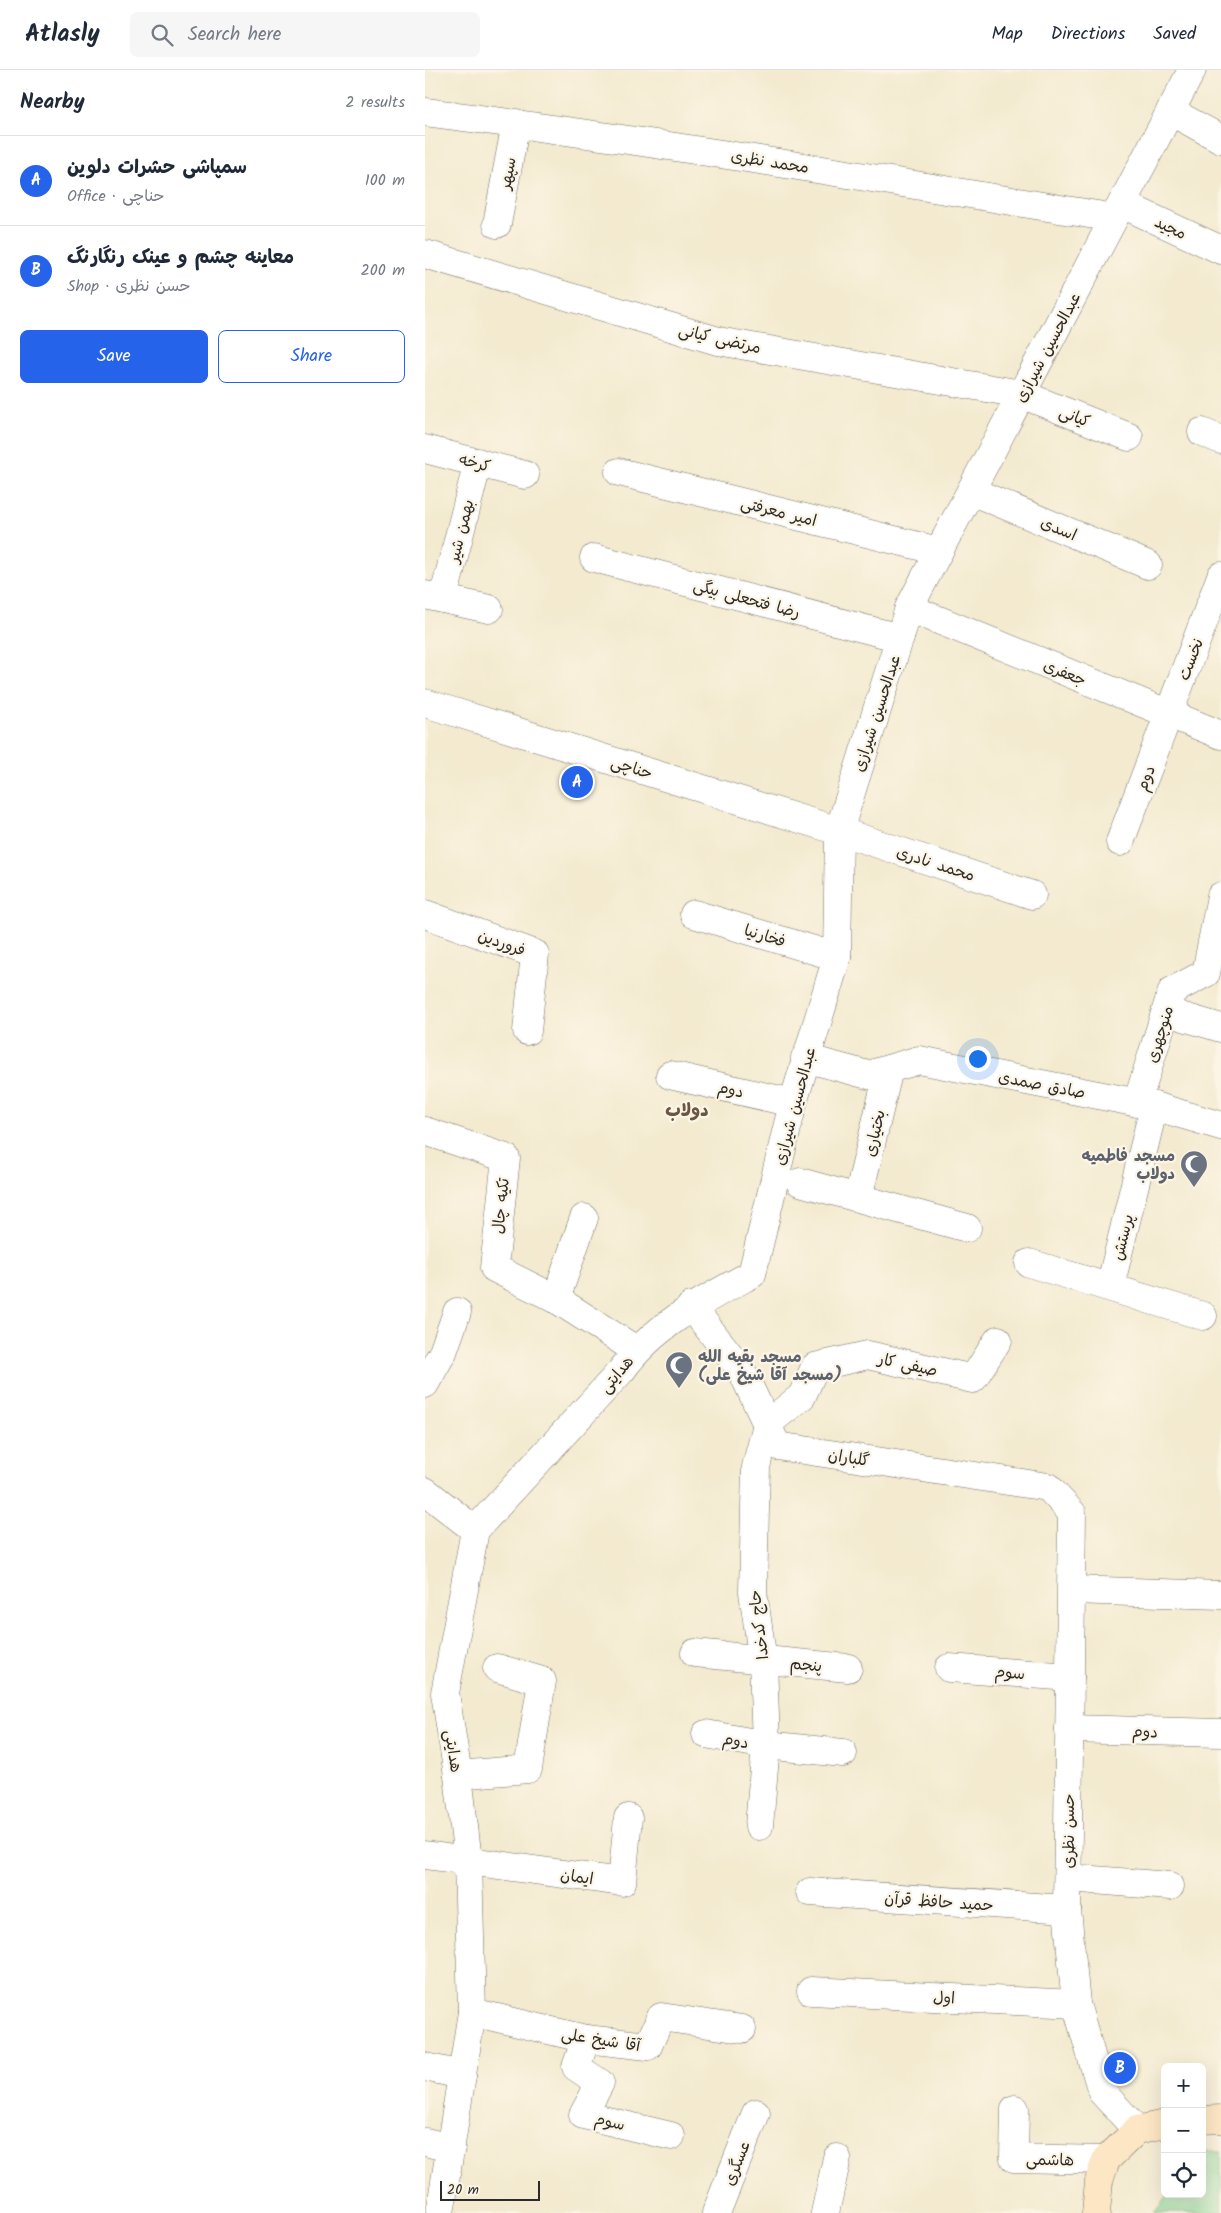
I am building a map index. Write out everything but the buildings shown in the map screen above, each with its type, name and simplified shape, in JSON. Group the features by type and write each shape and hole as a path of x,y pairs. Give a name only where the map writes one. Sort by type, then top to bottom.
{"main road":[{"path":"1206,2120 1221,2119"},
{"path":"1096,2213 1099,2181 1106,2160 1137,2130 1161,2125"}],"street":[{"name":"عبدالحسین شیرازی","path":"636,1350 691,1306 752,1274 805,1058 837,957 839,831 909,608 1192,70"},
{"path":"1170,111 1221,139"},
{"name":"محمد نظری","path":"425,112 516,122 1118,211"},
{"name":"سپهر","path":"497,224 516,122"},
{"name":"مجید","path":"1118,211 1221,250"},
{"name":"مرتضی کیانی","path":"425,254 718,341 1021,394"},
{"name":"کیانی","path":"1021,394 1129,436"},
{"name":"کرخه","path":"425,449 525,475"},
{"name":"بهمن شیر","path":"434,597 477,462"},
{"name":"امیر معرفتی","path":"619,472 939,551"},
{"name":"اسدی","path":"971,491 1148,565"},
{"name":"رضا فتحعلی بیگی","path":"594,558 900,638"},
{"name":"نخست","path":"1169,714 1221,576"},
{"path":"434,597 489,609"},
{"name":"جعفری","path":"909,608 1221,735"},
{"name":"حناچی","path":"425,703 839,831"},
{"name":"دوم","path":"1120,842 1169,714"},
{"name":"محمد نادری","path":"839,831 1032,895"},
{"name":"منوچهری","path":"1146,1104 1172,991 1206,973 1221,896"},
{"name":"فروردین","path":"425,914 535,954 527,1031"},
{"name":"فخارنیا","path":"694,914 837,957"},
{"path":"1167,1012 1221,1028"},
{"name":"صادق صمدی","path":"805,1058 868,1075 919,1060 1146,1104 1221,1126"},
{"name":"بختیاری","path":"858,1198 889,1069"},
{"name":"دوم","path":"669,1075 793,1103"},
{"name":"پرستش","path":"1110,1287 1146,1104"},
{"name":"تکیه چال","path":"425,1131 506,1158 494,1268 556,1299 636,1350"},
{"path":"800,1182 967,1228"},
{"path":"556,1299 584,1218"},
{"path":"1029,1263 1203,1316"},
{"name":"گلباران","path":"691,1306 742,1371 777,1446 1048,1487 1073,1513"},
{"path":"425,1384 443,1352 457,1312"},
{"name":"صیفی کار","path":"767,1424 803,1396 815,1367 868,1356 973,1379 998,1340"},
{"name":"هدایتی","path":"440,2213 438,2145 462,2075 472,2012 468,1861 458,1775 435,1691 475,1530 622,1370 636,1350"},
{"name":"حاج کدخدا","path":"759,1826 766,1745 763,1660 753,1592 756,1467 767,1424"},
{"path":"425,1491 475,1530"},
{"name":"حسن نظری","path":"1073,1513 1067,1909 1076,2004 1102,2092 1137,2130"},
{"path":"1072,1590 1221,1595"},
{"path":"695,1653 763,1660"},
{"name":"پنجم","path":"763,1660 848,1668"},
{"path":"458,1775 527,1769 542,1681 497,1668"},
{"name":"سوم","path":"949,1668 1070,1677"},
{"name":"دوم","path":"1069,1729 1221,1733"},
{"name":"دوم","path":"707,1734 766,1745"},
{"path":"766,1745 843,1753"},
{"name":"ایمان","path":"468,1861 622,1882 628,1818"},
{"path":"425,1856 468,1861"},
{"path":"1068,1878 1169,1886"},
{"name":"حمید حافظ قرآن","path":"810,1892 1067,1909"},
{"name":"اول","path":"811,1991 1076,2004"},
{"name":"آقا شیخ علی","path":"472,2012 586,2039 648,2046 661,2017 742,2029"},
{"name":"سوم","path":"586,2039 576,2067 600,2083 583,2115 671,2136"},
{"path":"425,2067 462,2075"},
{"name":"هاشمی","path":"1015,2109 1014,2158 1106,2160"},
{"name":"عسگری","path":"716,2213 756,2113"},
{"path":"825,2213 837,2158"}],"green space":[{"path":"1206,2151 1221,2151 1221,2213 1154,2213 1166,2198 1206,2198"}],"place":[{"name":"سمپاشی حشرات دلوین","path":"577,782"},
{"name":"مسجد فاطمیه دولاب","path":"1194,1188"},
{"name":"مسجد بقیه الله (مسجد آقا شیخ علی)","path":"679,1389"},
{"name":"معاینه چشم و عینک رنگارنگ","path":"1120,2068"}],"district":[{"name":"دولاب","path":"687,1110"}]}
